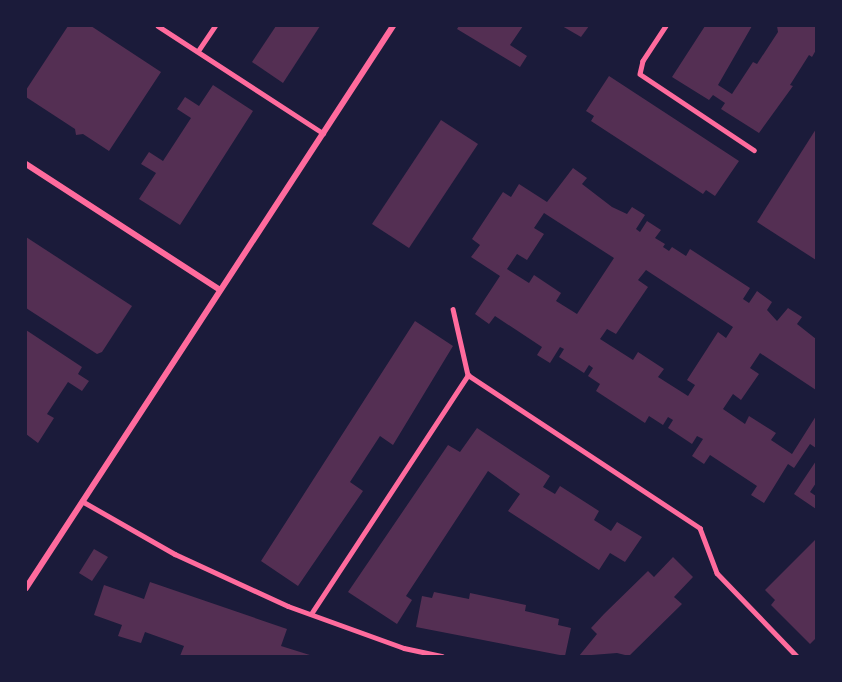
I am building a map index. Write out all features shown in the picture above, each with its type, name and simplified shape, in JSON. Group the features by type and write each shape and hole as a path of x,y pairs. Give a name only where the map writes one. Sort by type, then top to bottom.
{"street":[{"path":"26,588 393,26"},
{"path":"26,164 220,290"}],"lane":[{"path":"158,26 323,133"},
{"path":"198,51 215,26"},
{"path":"666,26 643,61 640,74 754,150"},
{"path":"453,309 468,375 700,528 717,573 797,657"},
{"path":"311,614 468,375"},
{"path":"82,501 176,554 311,614 404,648 442,657"}],"building":[{"path":"68,26 91,26 161,72 109,151 83,134 76,135 75,129 26,97 26,90"},
{"path":"276,26 320,26 283,83 252,62"},
{"path":"459,26 523,26 510,45 527,56 520,67 457,29"},
{"path":"562,26 589,26 581,37"},
{"path":"705,26 752,26 718,85 732,94 753,62 757,64 778,32 777,26 816,26 816,50 812,57 809,55 790,85 793,86 759,133 721,109 725,103 713,95 709,100 672,77"},
{"path":"609,76 739,161 715,196 706,190 703,194 591,121 594,116 586,111"},
{"path":"213,85 253,111 180,225 139,199 156,173 141,164 149,152 163,161 191,118 177,109 185,97 199,106"},
{"path":"441,120 478,144 409,248 372,224"},
{"path":"816,129 816,260 757,222"},
{"path":"573,168 587,178 582,184 612,207 627,214 632,207 645,215 636,229 640,232 647,221 661,230 655,238 665,244 663,247 669,251 672,247 686,256 690,249 750,288 743,299 749,303 757,291 772,302 767,310 777,321 788,308 802,317 797,324 816,339 816,390 760,353 750,368 759,374 741,400 733,394 723,409 745,424 749,416 776,433 771,440 792,454 816,416 816,448 810,444 794,468 788,464 764,503 751,495 757,486 710,455 704,464 692,456 703,439 697,436 692,444 668,428 673,420 668,417 663,425 649,416 645,423 596,391 600,384 588,376 593,368 589,365 584,373 559,357 564,349 560,347 550,363 537,355 542,347 495,316 489,324 475,314 500,276 471,257 480,245 472,239 503,192 511,197 519,184 547,202","holes":["544,213 614,258 577,314 556,301 561,293 534,275 529,283 507,269 517,254 527,260 544,234 534,228","646,270 733,327 726,338 718,332 687,380 695,385 688,396 658,377 664,369 638,352 633,360 600,339 607,329 616,334 648,287 638,280"]},
{"path":"26,237 132,306 102,352 97,354 26,308"},
{"path":"415,321 453,346 393,445 380,436 350,482 363,491 298,586 261,561"},
{"path":"26,330 82,367 78,374 89,381 82,391 68,382 47,414 54,418 38,443 26,434"},
{"path":"477,428 550,476 543,487 555,494 560,486 599,511 594,520 611,531 617,522 642,537 625,562 610,553 599,570 508,511 520,494 488,471 406,596 412,600 397,624 348,592 448,445 460,452"},
{"path":"816,461 816,483 810,492 816,496 816,509 794,494"},
{"path":"816,539 816,638 810,644 771,605 775,600 765,590"},
{"path":"94,549 108,557 92,581 79,573"},
{"path":"673,557 693,577 674,597 682,604 629,656 617,653 579,656 597,634 591,628 604,614 648,571 654,577"},
{"path":"150,582 287,629 281,646 313,656 180,656 184,646 145,632 141,643 118,636 122,625 94,615 104,585 144,599"},
{"path":"434,592 469,599 470,593 526,605 525,611 559,619 558,625 571,628 565,656 416,627 422,596 432,598"}]}
